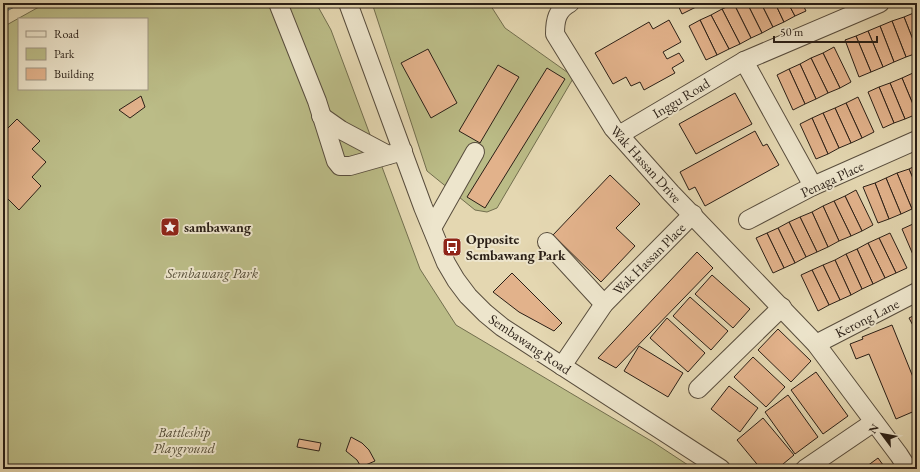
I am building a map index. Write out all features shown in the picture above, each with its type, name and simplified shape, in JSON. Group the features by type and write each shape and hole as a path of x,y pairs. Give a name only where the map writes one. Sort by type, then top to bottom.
{"street":[{"path":"278,3 321,116 336,162 343,167 350,166 395,153"},
{"name":"Sembawang Road","path":"348,3 395,153 432,228 446,263 456,280 485,313 502,327 722,469"},
{"name":"Wak Hassan Drive","path":"570,3 563,7 555,20 555,34 613,128 671,193 693,214 742,268 782,306 816,344 900,455 908,469"},
{"name":"Inggu Road","path":"619,135 744,61 880,3"},
{"path":"744,61 813,186"},
{"path":"321,116 341,130 395,153"},
{"name":"Penaga Place","path":"748,220 813,186 917,140"},
{"path":"432,228 475,152"},
{"name":"Wak Hassan Place","path":"562,366 604,304 693,214"},
{"name":"Wak Hassan Place","path":"547,242 604,304"},
{"name":"Kerong Lane","path":"816,344 917,292"},
{"path":"698,389 782,306"},
{"path":"805,469 874,422"}],"green space":[{"name":"Sembawang Park","path":"46,3 316,3 331,30 420,269 456,325 653,442 694,469 3,469 3,27 18,19 18,90 148,90 148,18 19,18"},
{"path":"372,3 489,3 505,28 574,77 497,208 487,212 475,210 427,171"}],"water":[{"path":"3,3 22,3 3,13"}],"building":[{"path":"677,3 691,3 694,8 682,14"},
{"path":"691,3 704,3 694,8"},
{"path":"747,3 761,3 773,27 762,33"},
{"path":"747,3 762,33 751,38 734,4"},
{"path":"761,3 775,3 784,22 773,27"},
{"path":"775,3 788,3 795,16 784,22"},
{"path":"788,3 802,3 806,11 795,16"},
{"path":"814,3 826,3 816,7"},
{"path":"734,4 751,38 740,44 722,9"},
{"path":"722,9 740,44 729,49 711,15"},
{"path":"916,12 917,16 917,50 904,17"},
{"path":"711,15 729,49 717,55 700,20"},
{"path":"904,17 917,50 917,53 906,57 892,21"},
{"path":"669,20 681,42 663,52 667,59 679,53 684,61 672,68 675,73 644,90 640,82 631,86 626,77 613,84 595,53 649,22 653,29"},
{"path":"700,20 717,55 706,60 689,26"},
{"path":"892,21 906,57 894,62 880,26"},
{"path":"880,26 894,62 883,67 868,31"},
{"path":"868,31 883,67 871,72 856,36"},
{"path":"856,36 871,72 859,77 845,40"},
{"path":"834,47 851,82 840,88 823,53"},
{"path":"428,49 457,103 431,118 401,63"},
{"path":"823,53 840,88 828,93 811,58"},
{"path":"811,58 828,93 816,99 800,64"},
{"path":"800,64 816,99 805,104 789,69"},
{"path":"498,65 519,77 480,143 459,131"},
{"path":"547,68 565,79 485,208 467,197"},
{"path":"789,69 805,104 793,110 777,75"},
{"path":"917,71 917,82 913,73"},
{"path":"913,73 917,82 917,114 902,78"},
{"path":"902,78 917,114 905,119 890,83"},
{"path":"890,83 905,119 894,123 879,87"},
{"path":"879,87 894,123 883,128 868,92"},
{"path":"735,93 752,124 696,154 679,124"},
{"path":"141,96 145,107 130,118 119,110"},
{"path":"858,97 874,132 862,138 846,103"},
{"path":"846,103 862,138 851,143 835,108"},
{"path":"835,108 851,143 839,148 823,113"},
{"path":"823,113 839,148 828,154 812,118"},
{"path":"812,118 828,154 816,159 800,124"},
{"path":"17,119 40,141 32,149 46,162 32,177 41,186 19,210 3,194 3,146 6,143 3,141 3,133"},
{"path":"755,131 763,146 767,144 779,165 705,206 695,187 689,190 680,172"},
{"path":"917,165 917,188 909,169"},
{"path":"909,169 917,188 917,207 912,209 897,173"},
{"path":"897,173 912,209 901,214 886,178"},
{"path":"610,175 640,204 616,228 635,246 601,282 553,235"},
{"path":"886,178 901,214 889,219 875,183"},
{"path":"875,183 889,219 878,223 863,187"},
{"path":"856,190 873,225 862,231 845,196"},
{"path":"845,196 862,231 851,236 834,201"},
{"path":"834,201 851,236 839,241 823,206"},
{"path":"823,206 839,241 828,247 812,212"},
{"path":"812,212 828,247 817,252 800,217"},
{"path":"800,217 817,252 806,257 789,222"},
{"path":"789,222 806,257 795,263 778,228"},
{"path":"917,222 917,233 913,224"},
{"path":"913,224 917,233 917,264 902,229"},
{"path":"778,228 795,263 784,268 767,233"},
{"path":"767,233 784,268 773,273 756,238"},
{"path":"890,233 907,268 896,273 879,238"},
{"path":"879,238 896,273 885,278 868,243"},
{"path":"868,243 885,278 873,284 857,249"},
{"path":"857,249 873,284 862,289 846,254"},
{"path":"697,252 713,268 616,368 598,358"},
{"path":"846,254 862,289 851,295 835,260"},
{"path":"835,260 851,295 840,300 823,265"},
{"path":"823,265 840,300 829,305 812,270"},
{"path":"812,270 829,305 818,311 801,275"},
{"path":"512,273 562,323 554,331 519,312 493,292"},
{"path":"712,275 750,309 733,328 695,294"},
{"path":"690,297 728,331 711,350 673,316"},
{"path":"917,314 917,333 909,318"},
{"path":"667,318 705,353 688,372 650,338"},
{"path":"892,325 917,387 917,410 896,419 869,354 856,359 850,344 863,339 862,337"},
{"path":"778,329 811,361 791,382 758,350"},
{"path":"639,346 683,373 668,397 624,371"},
{"path":"753,357 785,387 766,407 734,377"},
{"path":"816,372 848,416 823,434 791,390"},
{"path":"729,386 758,408 740,432 711,409"},
{"path":"788,395 818,437 795,454 765,412"},
{"path":"763,418 794,455 777,469 761,469 737,440"},
{"path":"351,437 362,443 369,450 375,461 361,467 357,460 346,451"},
{"path":"299,439 321,443 319,451 297,447"},
{"path":"878,458 886,469 863,469"}],"place":[{"name":"sambawang","path":"170,227"},
{"name":"Opposite Sembawang Park","path":"452,247"}],"park label":[{"name":"Battleship Playground","path":"184,440"}]}
